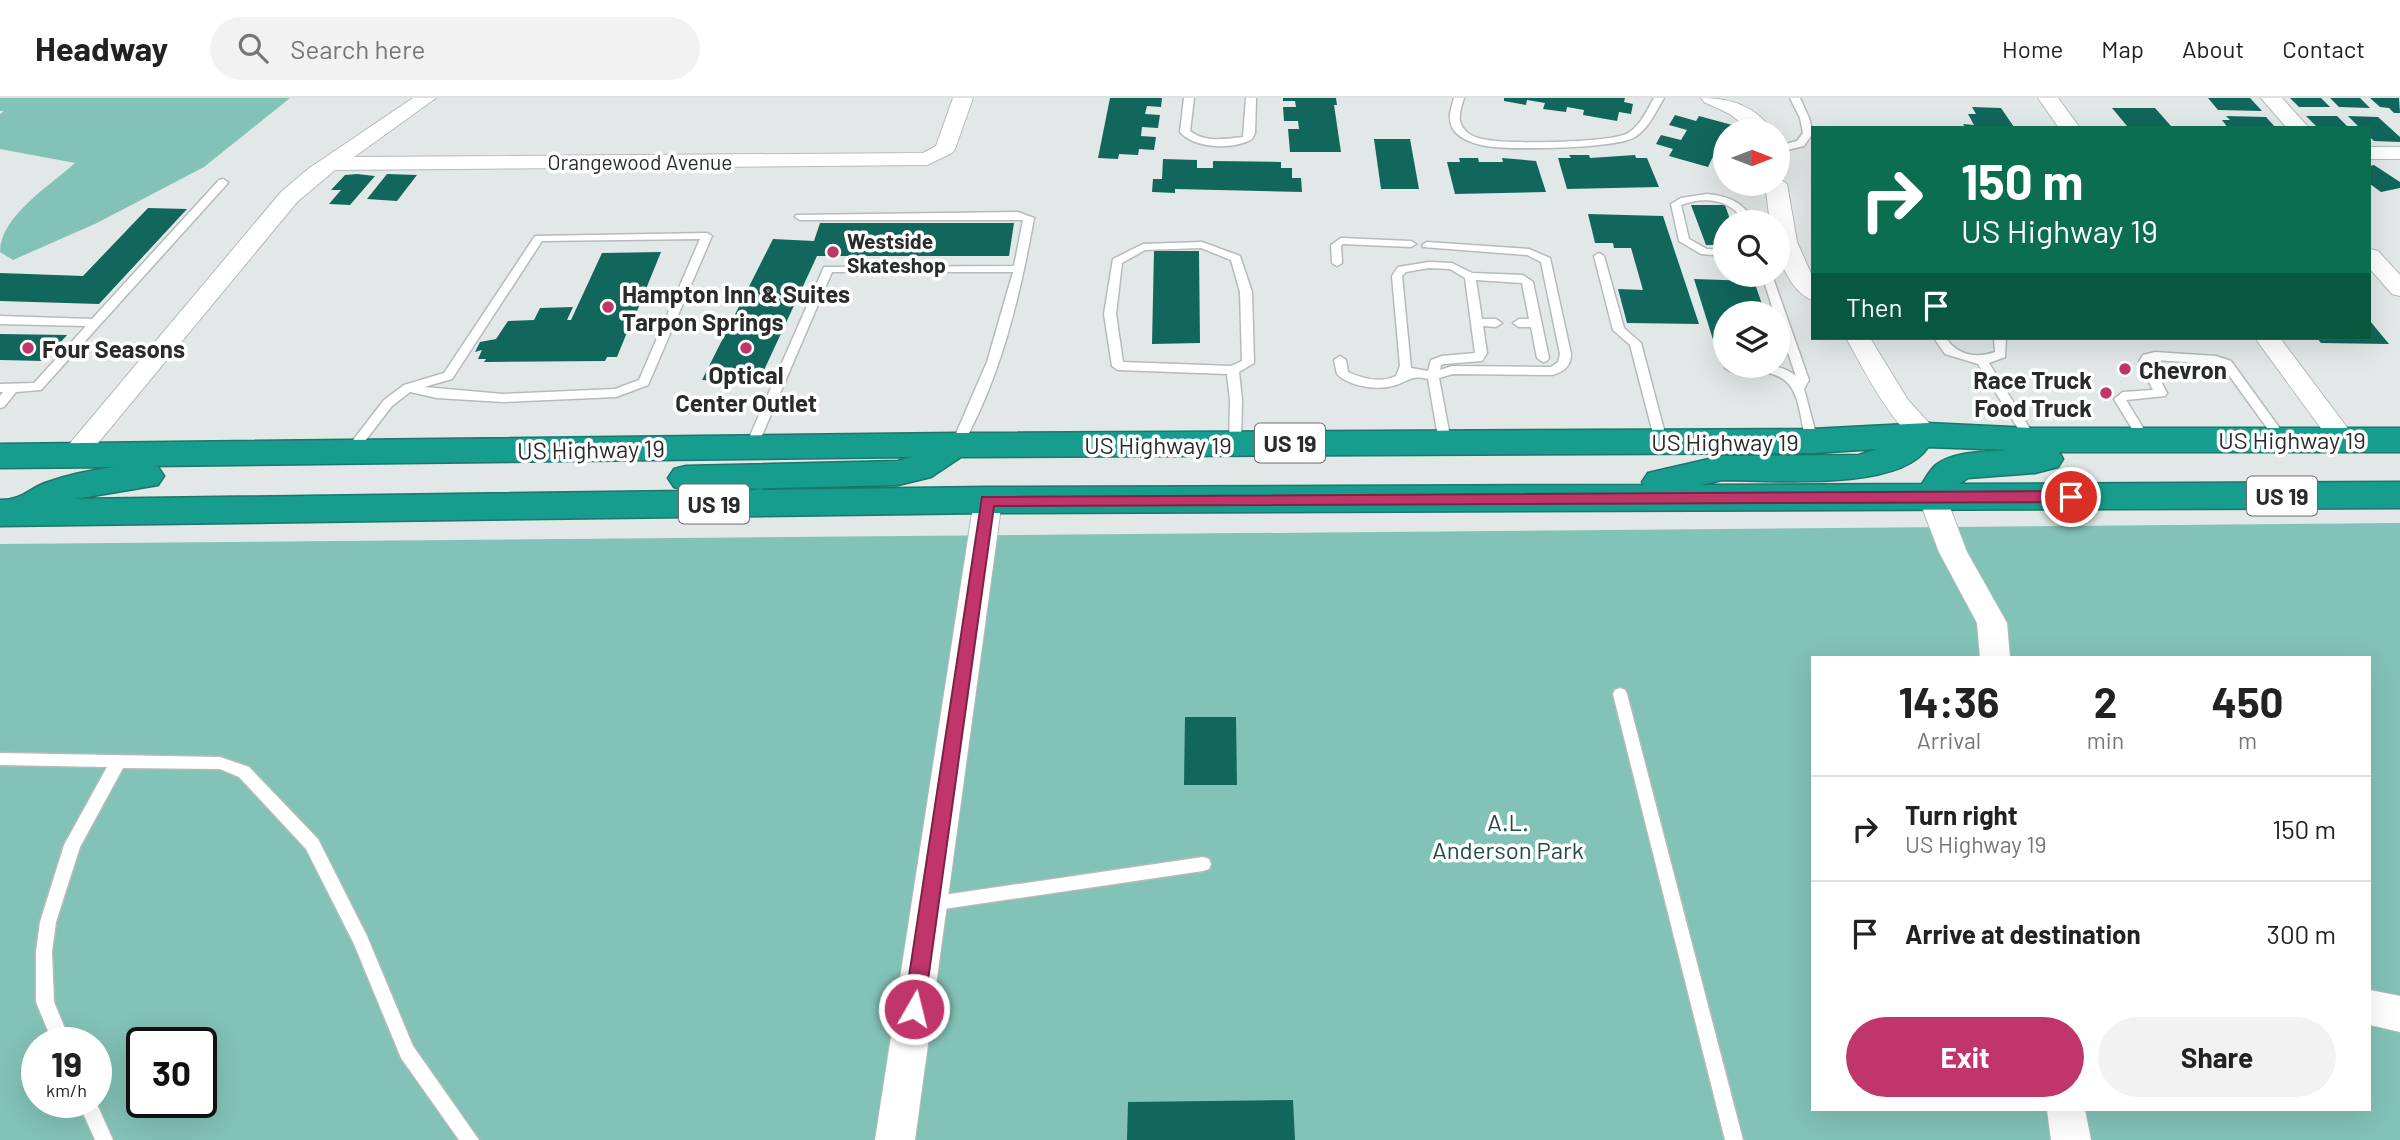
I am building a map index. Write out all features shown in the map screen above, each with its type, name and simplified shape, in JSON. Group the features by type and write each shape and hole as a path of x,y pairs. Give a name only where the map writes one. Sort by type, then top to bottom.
{"highway":[{"name":"US Highway 19","path":"0,456 957,445 1812,441 1927,435 2031,440 2400,439"},
{"path":"1583,498 1722,468 1882,462 1927,435"},
{"path":"1932,497 1948,475 1964,467 2026,463 2137,439"},
{"path":"988,500 1016,481 1044,470 1068,466 1221,463 1393,442"},
{"path":"435,508 563,481 898,472 919,467 957,445"},
{"path":"12,513 49,494 94,481 176,474 340,452"},
{"path":"0,481 33,473 75,454"},
{"name":"US 19","path":"12,513 988,500 2394,493"}],"street":[{"path":"75,454 289,197 331,164 426,98"},
{"name":"Orangewood Avenue","path":"331,164 928,159 945,149 962,98"},
{"path":"1711,98 1737,110 1748,119"},
{"path":"2048,98 2069,126"},
{"path":"2271,98 2297,126"},
{"path":"2371,153 2400,153"},
{"path":"1778,196 1786,246 1796,271 1811,290"},
{"path":"2371,257 2400,289"},
{"path":"1859,340 1899,406 1927,435"},
{"path":"2268,340 2343,440"},
{"path":"1932,497 1953,552 1992,623 1996,656"},
{"path":"895,1140 988,500"},
{"path":"2371,1008 2400,1014"},
{"path":"2066,1111 2071,1140"}],"lane":[{"path":"1189,98 1185,132 1189,137 1200,141 1234,142 1247,139 1250,133 1251,98"},
{"path":"1459,98 1454,116 1458,128 1465,136 1485,144 1509,145 1620,139 1637,131 1659,98"},
{"path":"1790,148 1805,142 1810,128 1795,98"},
{"path":"0,388 37,387 223,182"},
{"path":"1713,252 1705,252 1684,241 1676,204 1684,199 1730,201 1743,210"},
{"path":"800,216 1026,215 1029,218 1020,269 991,374 957,445"},
{"path":"340,452 388,403 408,388 448,376 539,238 707,236 644,382 616,393 503,398 437,394 408,388"},
{"path":"1337,263 1336,245 1341,242 1411,244"},
{"path":"1202,245 1236,258 1246,292 1248,363 1233,370 1118,366 1110,314 1117,261 1143,247 1202,245"},
{"path":"1340,360 1343,374 1357,381 1387,383 1396,382 1412,372 1433,376 1452,370 1552,371 1562,368 1566,360 1546,260 1529,252 1427,245"},
{"path":"1599,256 1619,330 1635,343 1661,441"},
{"path":"1402,376 1406,366 1397,276 1402,269 1414,265 1452,266 1470,276 1523,278 1527,282 1543,358"},
{"path":"751,447 828,269 1020,269"},
{"path":"1445,442 1433,376 1435,363 1442,360 1478,358 1481,353 1470,276"},
{"path":"1771,287 1803,380 1799,388"},
{"path":"0,320 95,323"},
{"path":"1476,323 1496,323"},
{"path":"1519,323 1535,323"},
{"path":"1941,340 1949,351 1982,361 2001,354 2000,340"},
{"path":"2137,439 2120,399 2123,396 2161,393 2145,362 2147,358 2155,356 2216,360 2227,364 2281,440"},
{"path":"1982,361 2031,440"},
{"path":"1233,370 1236,400 1235,443"},
{"path":"1790,377 1799,388 1812,441"},
{"path":"0,404 13,388"},
{"path":"1620,694 1734,1140"},
{"path":"0,759 220,763 244,772 312,844 361,941 407,1052 470,1140"},
{"path":"55,1027 45,1002 44,952 48,922 72,845 119,761"},
{"path":"929,904 1203,864"},
{"path":"94,1118 103,1140"}],"green space":[{"path":"0,98 290,98 204,167 97,223 13,260 0,252 8,226 28,202 75,163 0,149 0,114 4,111 0,111"},
{"name":"A.L. Anderson Park","path":"2400,523 2400,1140 0,1140 0,544"}],"building":[{"path":"1110,98 1162,98 1161,107 1147,106 1145,114 1160,115 1158,128 1142,127 1141,136 1156,137 1154,150 1139,149 1138,155 1119,154 1118,159 1098,158"},
{"path":"1283,98 1336,98 1337,105 1334,105 1341,152 1290,152 1288,129 1299,129 1298,121 1284,121 1283,107 1296,107 1295,101 1283,101"},
{"path":"1504,98 1625,98 1624,102 1633,104 1631,114 1619,112 1617,121 1583,115 1584,110 1567,107 1566,112 1543,109 1545,103 1527,100 1526,105 1504,101"},
{"path":"2208,98 2250,98 2262,111 2218,110"},
{"path":"2290,98 2321,98 2330,107 2299,107"},
{"path":"2330,98 2360,98 2370,108 2339,107"},
{"path":"2370,98 2399,98 2400,113 2380,107"},
{"path":"1972,107 2001,108 2013,126 1964,126 1963,124 1974,125 1968,114 1976,114"},
{"path":"2112,108 2155,108 2171,126 2127,126"},
{"path":"1675,115 1696,121 1699,116 1713,120 1713,157 1708,167 1669,156 1673,149 1656,144 1661,135 1681,140 1687,130 1669,125"},
{"path":"2226,116 2266,117 2274,126 2226,126 2222,120 2230,120"},
{"path":"2306,116 2337,116 2347,126 2316,126"},
{"path":"2348,116 2378,117 2400,137 2400,142 2374,141 2371,138 2371,126 2358,126"},
{"path":"1374,139 1410,139 1419,189 1381,189"},
{"path":"1569,155 1589,155 1590,158 1635,155 1636,158 1647,158 1659,187 1567,189 1558,158 1571,158"},
{"path":"1459,158 1478,158 1479,162 1503,162 1502,158 1536,161 1546,192 1455,194 1447,162 1460,162"},
{"path":"1163,159 1197,160 1197,168 1213,168 1213,161 1281,162 1281,168 1292,168 1292,178 1301,178 1302,192 1175,189 1175,193 1152,192 1153,179 1162,179"},
{"path":"2374,165 2400,182 2400,188 2381,192 2371,185 2371,166"},
{"path":"387,174 417,175 397,201 367,199"},
{"path":"345,175 375,176 350,205 329,204 341,190 331,190"},
{"path":"1691,205 1725,205 1727,210 1713,210 1713,245 1706,245"},
{"path":"148,208 187,209 99,304 0,301 0,273 83,276"},
{"path":"1588,214 1663,216 1699,324 1627,323 1618,289 1643,290 1631,248 1614,248 1613,243 1595,243"},
{"path":"820,223 1014,223 1009,256 817,256 758,383 702,380 773,239 814,241"},
{"path":"1154,251 1199,251 1200,343 1152,344"},
{"name":"Hampton Inn & Suites Tarpon Springs","path":"661,252 633,321 628,321 624,331 628,330 617,357 607,357 605,361 484,362 486,359 478,359 482,350 475,352 480,342 496,339 508,321 534,320 540,308 573,307 567,320 571,320 602,253"},
{"path":"1694,279 1713,280 1713,287 1756,287 1761,301 1713,301 1713,340"},
{"path":"2371,322 2389,344 2321,343 2319,340 2371,340"},
{"name":"Four Seasons","path":"0,334 67,335 44,361 0,360"},
{"path":"1185,717 1236,717 1237,785 1184,785"},
{"path":"1293,1100 1295,1140 1127,1140 1128,1102"}],"place":[{"name":"Westside Skateshop","path":"833,252"},
{"name":"Hampton Inn & Suites Tarpon Springs","path":"608,307"},
{"name":"Four Seasons","path":"28,348"},
{"name":"Optical Center Outlet","path":"746,348"},
{"name":"Chevron","path":"2125,369"},
{"name":"Race Truck Food Truck","path":"2106,393"}],"route":[{"path":"914,1009 988,500 2071,497"}]}
